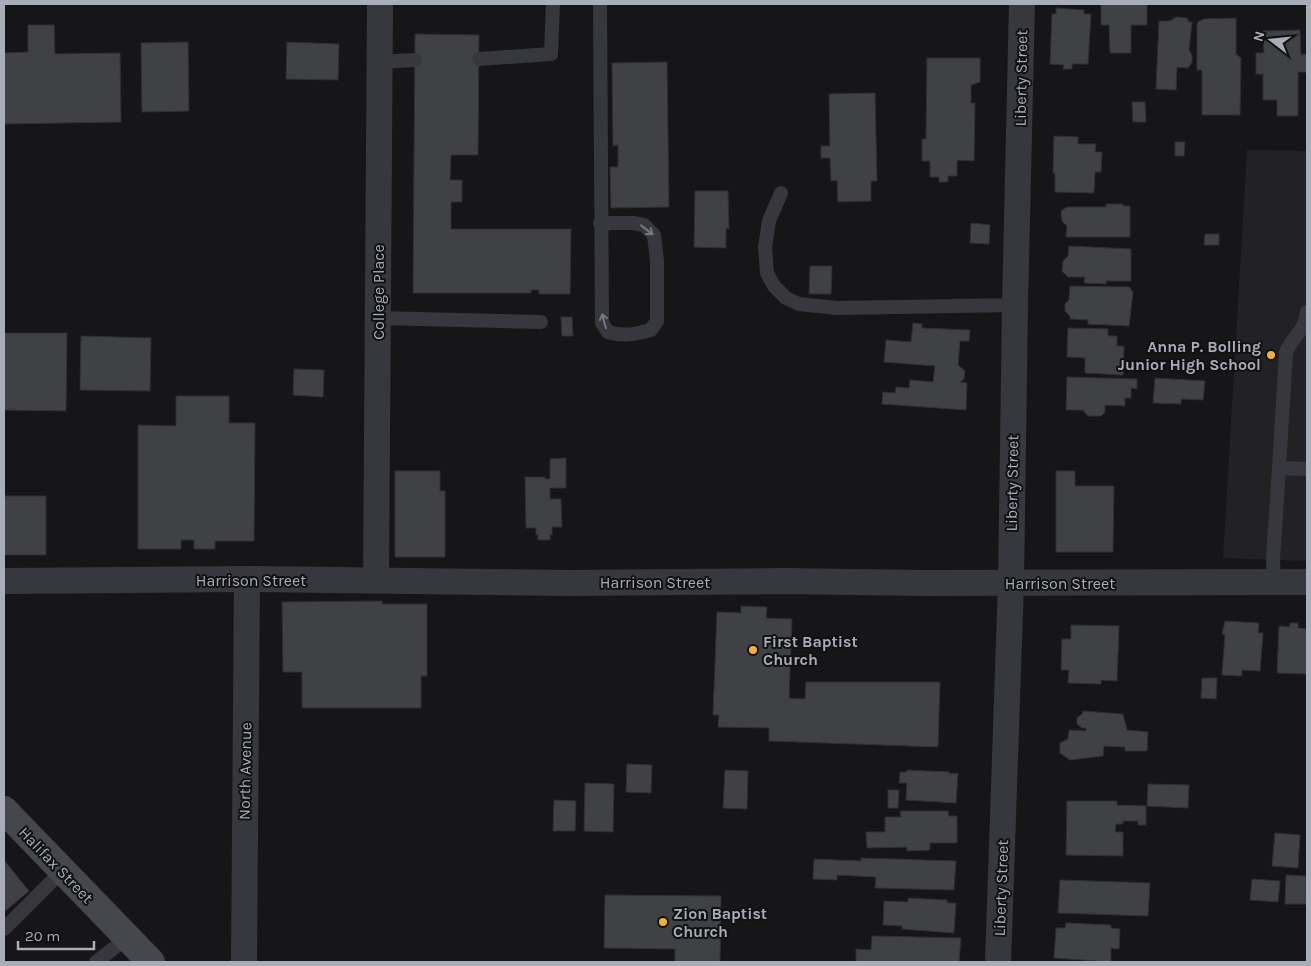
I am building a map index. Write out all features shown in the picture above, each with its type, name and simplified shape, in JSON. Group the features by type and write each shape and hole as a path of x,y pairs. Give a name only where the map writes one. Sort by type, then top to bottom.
{"main road":[{"name":"Halifax Street","path":"4,810 151,962"}],"street":[{"name":"College Place","path":"376,580 380,4"},
{"name":"Liberty Street","path":"998,962 1011,583 1022,4"},
{"name":"North Avenue","path":"244,962 247,580"},
{"name":"Harrison Street","path":"4,581 376,580 570,583 783,581 1011,583 1307,582"}],"lane":[{"path":"479,59 552,54 554,4"},
{"path":"600,4 600,223 602,323 608,332 615,334 634,335 651,330 657,321 657,261 654,235 644,225 600,223"},
{"path":"380,62 415,60"},
{"path":"781,193 769,221 765,247 767,273 774,286 786,298 799,304 837,308 1015,305"},
{"path":"1274,582 1273,559 1286,353 1288,344 1303,328 1307,312"},
{"path":"378,318 541,322"},
{"path":"1279,468 1307,469"},
{"path":"4,929 62,871"},
{"path":"96,962 127,938"}],"shaded area":[{"name":"Anna P. Bolling Junior High School","path":"1247,150 1307,151 1307,561 1223,558"}],"building":[{"path":"1101,4 1147,4 1147,25 1131,25 1131,53 1110,53 1109,25 1101,25"},
{"path":"1056,8 1084,10 1084,14 1091,14 1088,64 1072,64 1072,69 1063,69 1064,65 1050,64 1052,14 1056,14"},
{"path":"1176,17 1187,18 1189,22 1192,22 1189,50 1192,55 1192,62 1188,68 1177,67 1176,90 1156,89 1159,21 1170,21"},
{"path":"1236,18 1236,54 1241,58 1240,115 1202,115 1202,70 1197,70 1197,24 1205,19"},
{"path":"28,25 54,25 55,54 120,53 121,122 4,124 4,53 28,52"},
{"path":"1300,30 1301,55 1307,54 1307,72 1298,72 1298,116 1277,116 1277,100 1263,100 1263,74 1256,74 1256,53 1264,53 1263,31"},
{"path":"415,34 479,35 478,155 451,155 450,180 462,180 462,202 451,202 451,229 571,229 570,294 539,294 539,290 531,290 531,293 413,293"},
{"path":"188,42 189,111 142,112 141,43"},
{"path":"287,42 339,44 338,80 286,79"},
{"path":"927,58 980,58 980,82 971,85 971,103 975,103 974,161 957,160 957,176 948,176 948,182 939,182 939,177 930,177 930,161 922,161 922,139 926,139"},
{"path":"667,62 669,207 611,208 610,167 618,167 618,145 613,146 612,63"},
{"path":"875,93 877,181 871,181 871,201 838,202 837,180 831,181 830,158 821,158 821,146 830,146 829,94"},
{"path":"1132,102 1145,102 1146,122 1133,122"},
{"path":"1054,136 1078,137 1078,144 1096,144 1095,152 1102,152 1101,172 1095,172 1094,193 1055,192 1055,173 1053,173"},
{"path":"1175,142 1185,142 1184,156 1175,156"},
{"path":"695,191 728,191 729,229 726,228 726,248 694,247"},
{"path":"1106,204 1130,206 1130,237 1066,237 1067,226 1062,221 1061,211 1067,207 1106,207"},
{"path":"971,223 990,225 989,244 970,243"},
{"path":"1205,234 1219,234 1219,245 1204,245"},
{"path":"1069,246 1131,249 1131,281 1106,281 1106,284 1084,283 1085,277 1068,277 1062,271 1063,261 1068,256"},
{"path":"810,266 832,266 831,294 809,294"},
{"path":"1070,286 1129,287 1133,292 1129,326 1088,324 1088,320 1070,319 1070,316 1065,311 1065,304 1069,300"},
{"path":"561,317 572,317 573,336 562,336"},
{"path":"913,323 922,324 922,328 970,330 969,341 960,341 958,365 965,371 964,379 960,382 967,383 966,410 882,404 883,392 895,393 896,387 909,388 910,380 933,382 935,366 884,362 886,340 911,342"},
{"path":"1068,328 1108,329 1108,336 1117,336 1117,346 1124,346 1123,375 1085,373 1085,358 1067,357"},
{"path":"4,333 67,333 66,411 4,410"},
{"path":"81,336 151,338 150,391 80,390"},
{"path":"294,369 324,370 323,397 293,395"},
{"path":"1067,377 1137,379 1137,389 1131,388 1131,398 1125,398 1125,406 1105,405 1105,412 1101,416 1088,416 1083,410 1066,410"},
{"path":"1155,378 1205,381 1203,400 1181,399 1181,404 1153,403"},
{"path":"176,396 229,396 229,423 255,423 254,541 215,541 215,549 194,549 194,540 181,540 181,549 138,549 138,425 176,426"},
{"path":"566,458 566,488 550,488 550,499 561,499 562,527 552,527 550,540 538,540 536,528 526,528 525,477 545,477 545,479 550,479 550,459"},
{"path":"395,471 440,471 440,491 445,491 445,557 395,557"},
{"path":"1056,471 1075,471 1075,486 1114,486 1113,552 1056,552"},
{"path":"4,496 46,496 46,555 4,555"},
{"path":"382,601 382,604 427,604 427,676 421,676 421,708 302,708 302,672 283,672 282,602"},
{"name":"First Baptist Church","path":"741,606 767,607 766,618 792,619 789,698 805,699 806,682 940,682 938,747 769,741 769,728 718,727 719,715 713,715 717,612 741,613"},
{"path":"1225,621 1259,623 1258,633 1263,633 1260,671 1242,670 1242,676 1222,675 1225,635 1222,634"},
{"path":"1290,623 1298,623 1298,628 1307,629 1307,674 1277,673 1279,626 1290,627"},
{"path":"1071,625 1119,626 1117,681 1101,680 1101,684 1068,683 1069,670 1061,670 1062,639 1071,639"},
{"path":"1202,678 1217,678 1216,699 1201,698"},
{"path":"1083,711 1123,714 1127,730 1148,732 1147,751 1125,751 1125,747 1104,746 1103,756 1070,760 1060,753 1060,743 1068,739 1069,730 1086,731 1086,728 1082,728 1077,724 1077,718"},
{"path":"627,764 652,765 651,793 626,792"},
{"path":"725,770 748,771 747,809 723,808"},
{"path":"907,770 949,772 949,774 958,773 956,803 906,800 907,783 899,783 900,772 907,772"},
{"path":"585,783 614,784 613,832 584,831"},
{"path":"1148,784 1189,785 1188,808 1147,806"},
{"path":"888,790 899,790 898,808 888,808"},
{"path":"554,800 576,801 575,831 553,831"},
{"path":"1067,801 1117,801 1117,805 1146,806 1146,825 1138,825 1138,821 1123,821 1123,824 1116,824 1115,832 1123,832 1123,856 1066,855"},
{"path":"900,811 948,811 949,816 957,816 957,843 930,843 930,850 907,851 907,847 867,848 866,832 885,832 885,817 901,817"},
{"path":"1275,833 1300,835 1298,868 1272,866"},
{"path":"861,858 956,861 954,890 875,888 876,877 837,875 837,880 813,879 814,859 861,861"},
{"path":"4,860 29,891 4,912"},
{"path":"1286,875 1306,876 1306,904 1285,904"},
{"path":"1252,879 1280,881 1278,902 1250,900"},
{"path":"1060,880 1150,883 1148,916 1058,913"},
{"name":"Zion Baptist Church","path":"605,895 721,896 720,962 675,962 675,949 604,948"},
{"path":"908,898 947,900 947,903 956,903 954,933 902,929 902,926 883,925 884,901 908,902"},
{"path":"1066,923 1111,925 1111,928 1120,929 1119,949 1111,948 1111,962 1054,958 1056,928 1065,928"},
{"path":"872,936 961,938 959,962 856,962 856,949 871,950"}],"place":[{"name":"Anna P. Bolling Junior High School","path":"1271,355"},
{"name":"First Baptist Church","path":"753,650"},
{"name":"Zion Baptist Church","path":"663,922"}]}
